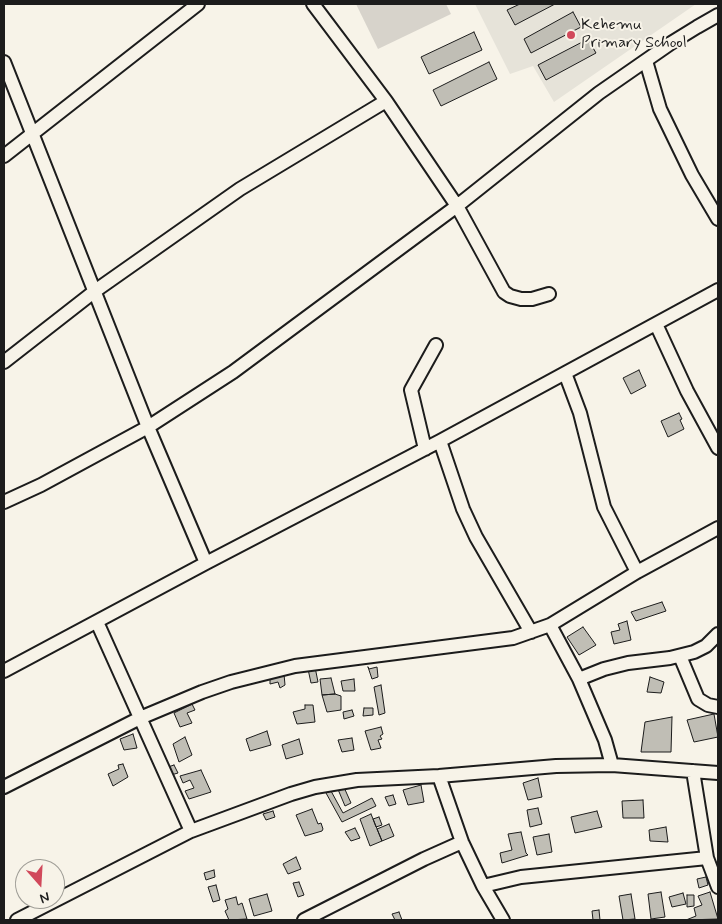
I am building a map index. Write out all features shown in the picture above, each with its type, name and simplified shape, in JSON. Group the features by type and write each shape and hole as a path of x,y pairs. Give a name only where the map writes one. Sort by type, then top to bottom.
{"street":[{"path":"4,156 198,4"},
{"path":"314,4 386,101 457,206 504,292 521,299 532,299 549,294"},
{"path":"4,502 41,485 148,427 233,372 457,206 599,93 696,26 718,15"},
{"path":"646,61 660,108 692,175 718,220"},
{"path":"4,62 148,427 206,563"},
{"path":"4,362 95,291 240,189 386,101"},
{"path":"4,671 440,441 718,290"},
{"path":"656,324 687,391 718,448"},
{"path":"425,449 411,390 436,345"},
{"path":"565,373 580,413 604,507 637,572"},
{"path":"440,441 463,509 476,537 531,632"},
{"path":"4,787 140,718 202,692 263,673 296,666 491,642 531,632 550,624 637,572 718,528"},
{"path":"97,622 191,831"},
{"path":"550,624 579,679 605,740 612,765"},
{"path":"579,679 604,669 628,663 680,656 701,649 718,634"},
{"path":"680,656 698,699 708,705 718,707"},
{"path":"17,920 191,831 315,787 357,780 439,776 556,766 612,765 718,773"},
{"path":"693,771 707,858 718,887"},
{"path":"439,776 462,842 483,886 503,920"},
{"path":"304,920 462,842"},
{"path":"483,886 521,877 707,858"}],"shaded area":[{"path":"356,4 446,4 451,14 378,49"},
{"name":"Kehemu Primary School","path":"475,4 696,4 554,102 533,66 510,74"}],"building":[{"path":"520,4 555,4 515,25 507,10"},
{"path":"573,12 581,27 531,53 524,39"},
{"path":"474,32 482,50 429,74 421,57"},
{"path":"588,39 596,53 546,80 538,65"},
{"path":"489,62 497,79 441,106 433,90"},
{"path":"639,370 646,386 631,394 623,378"},
{"path":"679,413 684,429 668,437 661,421"},
{"path":"662,602 666,611 636,621 631,612"},
{"path":"627,621 631,640 614,644 611,632 620,630 618,624"},
{"path":"583,627 596,645 579,655 567,637"},
{"path":"315,667 318,682 311,683 308,669"},
{"path":"368,667 369,669 377,667 378,677 372,679"},
{"path":"284,674 285,685 280,688 278,682 270,684 270,676"},
{"path":"650,677 664,682 661,693 647,692"},
{"path":"331,678 335,694 322,695 320,679"},
{"path":"354,679 355,691 343,691 341,681"},
{"path":"381,685 385,713 379,715 374,687"},
{"path":"335,694 341,696 341,710 327,712 322,695"},
{"path":"192,704 195,710 187,713 192,723 180,727 174,713"},
{"path":"305,705 313,705 315,722 297,724 293,712 305,709"},
{"path":"364,708 373,708 373,715 363,716"},
{"path":"352,710 354,716 344,719 343,712"},
{"path":"714,714 718,737 694,742 687,720"},
{"path":"672,717 671,752 641,752 645,722"},
{"path":"381,727 383,734 380,736 382,739 378,740 381,748 371,750 365,731"},
{"path":"267,731 271,745 250,751 246,739"},
{"path":"133,734 137,748 124,750 120,739"},
{"path":"185,737 192,755 179,762 173,744"},
{"path":"352,738 354,750 342,752 338,740"},
{"path":"299,739 303,754 286,759 282,745"},
{"path":"123,764 128,777 113,786 108,774 119,769 118,765"},
{"path":"174,765 178,773 171,775 168,767"},
{"path":"201,770 211,792 189,799 185,791 194,788 190,780 183,783 180,776"},
{"path":"538,778 542,797 528,800 523,783"},
{"path":"343,785 351,803 345,806 337,787"},
{"path":"421,785 424,802 408,805 403,790"},
{"path":"331,791 343,813 372,798 376,806 342,822 326,793"},
{"path":"393,795 396,804 389,806 385,797"},
{"path":"643,800 644,818 623,818 622,801"},
{"path":"538,808 542,824 530,827 527,810"},
{"path":"312,809 318,824 321,823 323,829 322,831 305,836 296,815"},
{"path":"273,811 275,817 266,820 263,814"},
{"path":"597,811 602,827 575,833 571,817"},
{"path":"371,814 382,841 370,846 360,819"},
{"path":"379,817 382,825 376,827 373,819"},
{"path":"389,824 394,836 382,841 377,829"},
{"path":"666,827 668,842 650,841 649,830"},
{"path":"355,828 360,838 351,841 345,832"},
{"path":"521,832 528,855 502,863 500,853 512,850 508,834"},
{"path":"549,834 552,852 537,855 533,837"},
{"path":"296,857 301,869 288,874 283,864"},
{"path":"214,870 215,877 206,880 204,873"},
{"path":"706,877 708,885 699,888 697,879"},
{"path":"299,882 304,895 298,897 293,883"},
{"path":"216,885 220,900 213,902 208,887"},
{"path":"661,892 665,917 651,919 648,894"},
{"path":"710,892 718,919 686,920 696,916 694,908 702,905 698,896"},
{"path":"683,893 686,904 672,907 669,897"},
{"path":"267,894 272,911 254,916 249,899"},
{"path":"631,894 635,919 623,920 619,896"},
{"path":"687,895 694,895 694,906 687,907"},
{"path":"236,897 238,905 242,903 247,919 229,920 225,911 228,909 225,900"},
{"path":"599,910 600,920 593,920 592,911"},
{"path":"399,912 402,920 395,920 392,914"}],"place":[{"name":"Kehemu Primary School","path":"571,35"}]}
